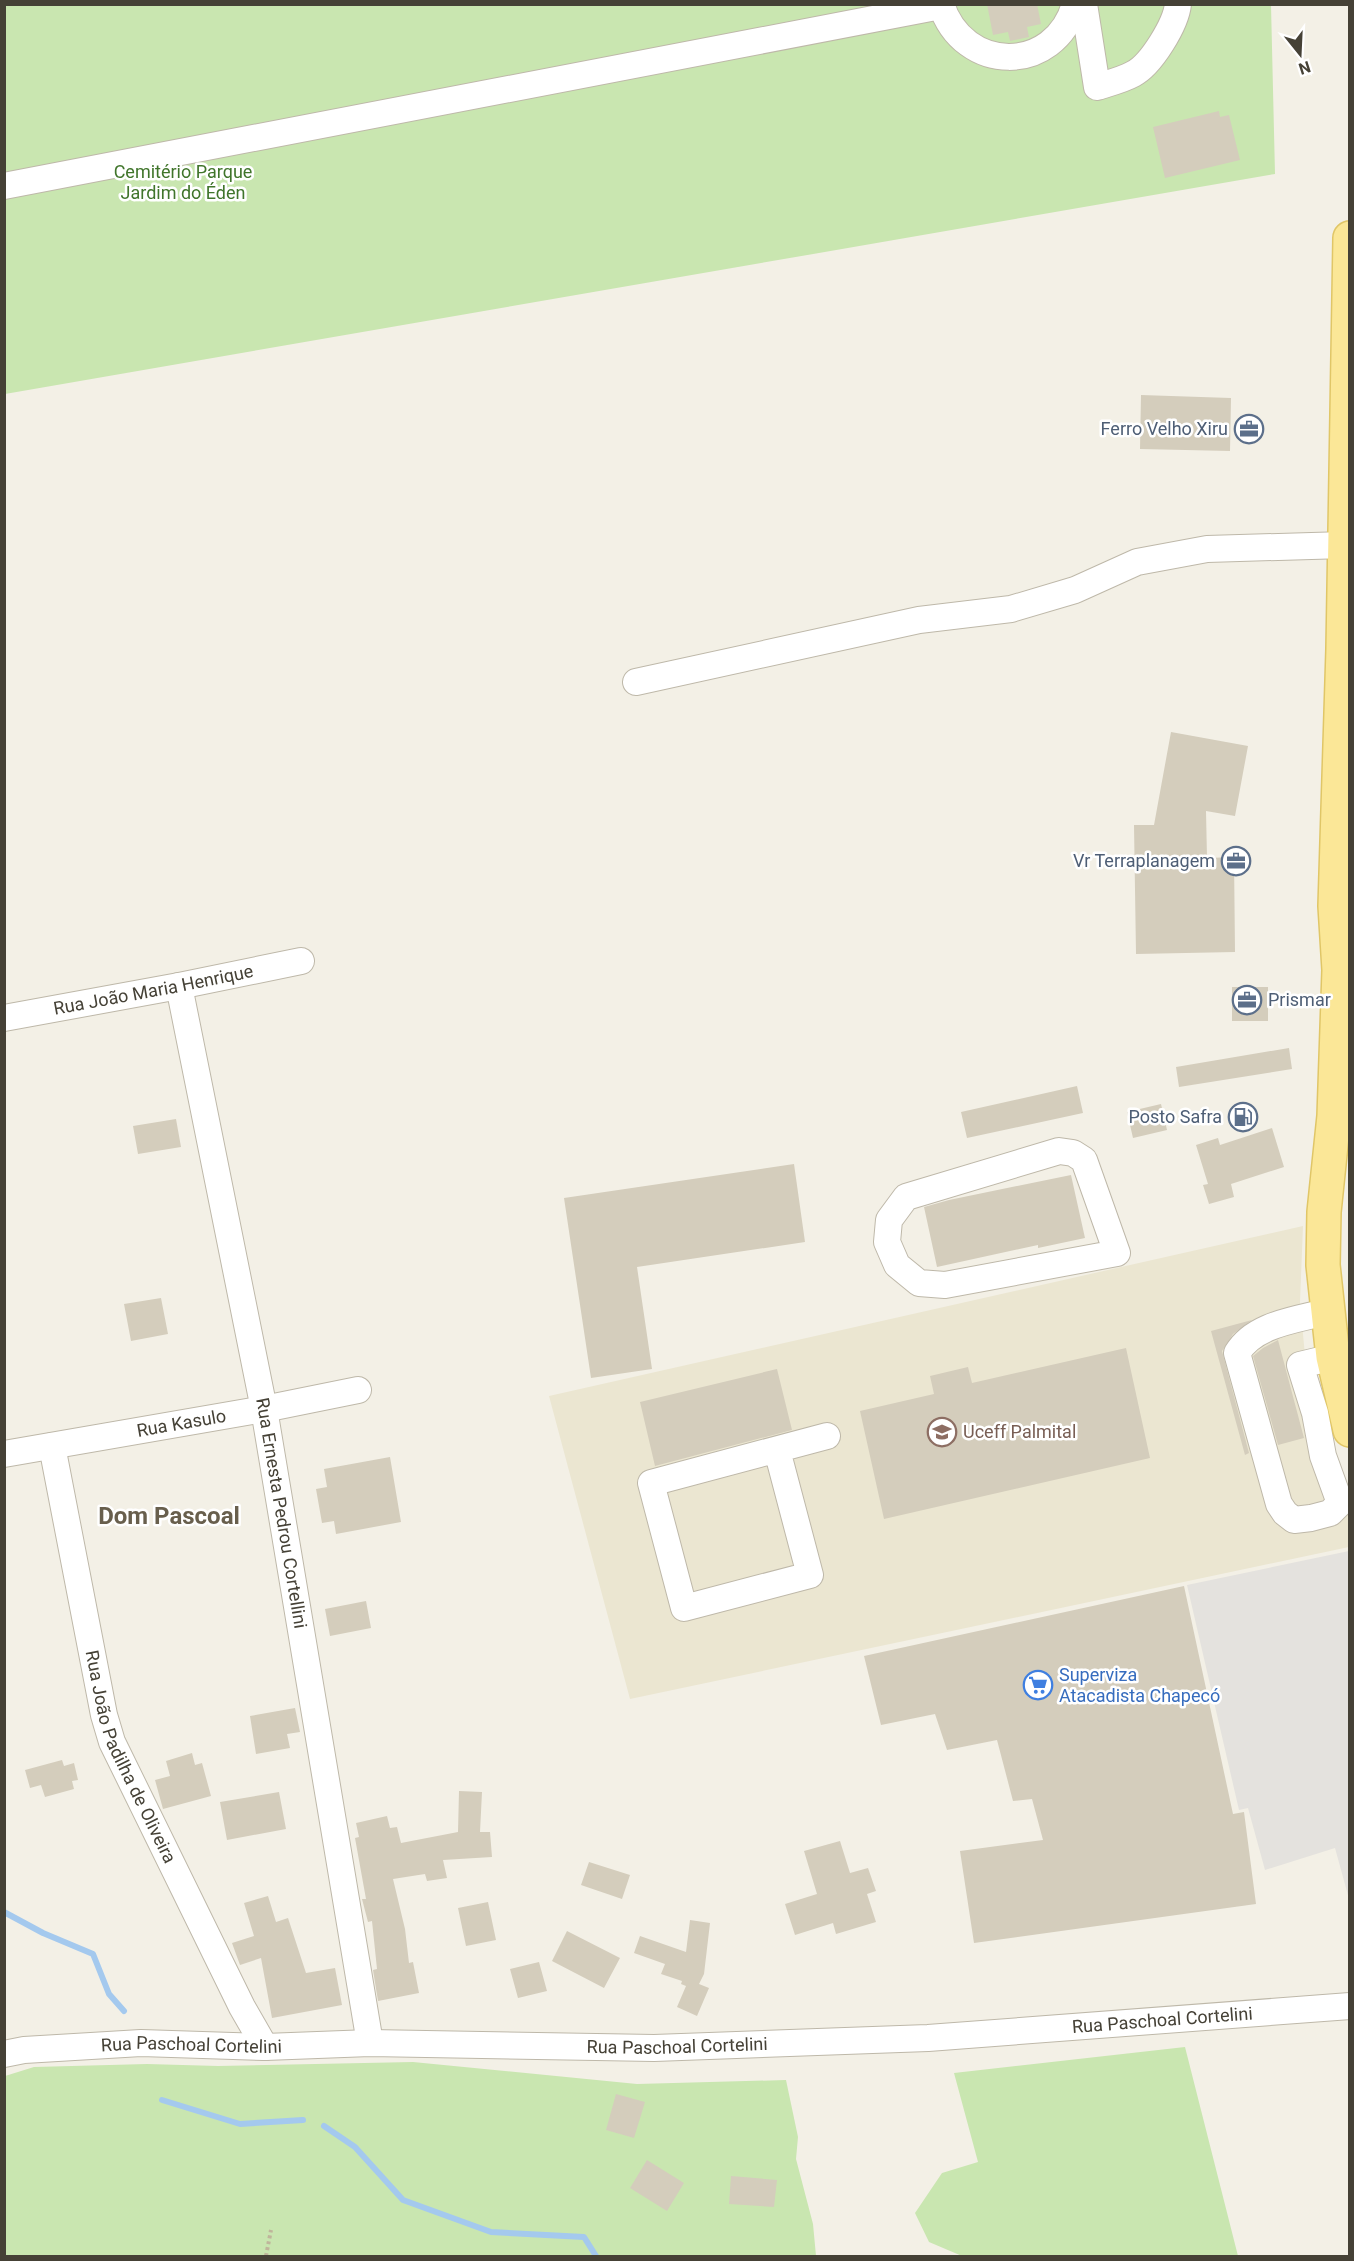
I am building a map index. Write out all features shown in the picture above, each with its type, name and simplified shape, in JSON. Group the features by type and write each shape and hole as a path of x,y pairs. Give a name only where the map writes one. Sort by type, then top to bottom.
{"main road":[{"path":"1350,238 1345,545 1346,649 1335,906 1339,970 1334,1116 1324,1212 1323,1265 1339,1300 1333,1357 1350,1430"},
{"path":"1339,970 1350,1019"}],"street":[{"path":"4,186 941,5 950,25 963,41 981,52 1002,57 1023,56 1043,49 1059,36 1071,18 1075,4"},
{"path":"1084,4 1097,87 1135,74 1162,44 1177,15 1178,4"},
{"path":"636,682 920,620 1011,609 1075,590 1137,562 1207,549 1345,545"},
{"name":"Rua João Maria Henrique","path":"4,1018 301,961"},
{"name":"Rua Ernesta Pedrou Cortellini","path":"179,986 264,1409 370,2043"},
{"path":"1059,1151 1073,1153 1084,1160 1117,1253 945,1285 919,1283 897,1266 886,1242 889,1220 906,1197 1059,1151"},
{"path":"1288,1322 1315,1413 1323,1456 1340,1503 1330,1513 1294,1520 1285,1514 1279,1504 1237,1353 1248,1339 1262,1330 1288,1322 1339,1300"},
{"path":"1300,1365 1333,1357"},
{"name":"Rua Kasulo","path":"4,1454 264,1409 358,1390"},
{"path":"777,1450 810,1575 684,1608 651,1483 827,1436"},
{"name":"Rua João Padilha de Oliveira","path":"52,1446 104,1714 112,1742 242,2007 265,2047"},
{"name":"Rua Paschoal Cortelini","path":"4,2054 24,2050 141,2043 265,2047 370,2043 654,2048 928,2038 1350,2006"}],"path":[{"path":"266,2256 271,2229"}],"shaded area":[{"name":"Uceff Palmital","path":"1303,1226 1300,1302 1307,1377 1349,1499 1349,1547 630,1699 549,1396"},
{"path":"1350,1551 1349,1899 1335,1848 1265,1870 1248,1808 1239,1810 1187,1585"}],"green space":[{"name":"Cemitério Parque Jardim do Éden","path":"5,5 1271,5 1275,174 5,394"},
{"path":"1185,2047 1238,2256 962,2256 929,2242 915,2213 942,2173 978,2162 954,2073"},
{"path":"413,2062 637,2084 786,2080 798,2137 796,2159 813,2224 816,2256 5,2256 5,2076 34,2067"}],"building":[{"path":"987,4 1037,4 1041,24 1027,27 1029,37 1010,41 1008,32 993,35"},
{"path":"1219,111 1220,117 1229,115 1240,160 1165,178 1153,127"},
{"path":"1141,395 1231,398 1230,451 1140,449"},
{"path":"1171,732 1248,746 1235,816 1206,811 1207,858 1234,857 1235,952 1136,954 1134,825 1154,825"},
{"path":"1232,987 1268,987 1268,1021 1232,1021"},
{"path":"1289,1048 1292,1069 1179,1087 1176,1067"},
{"path":"1077,1086 1083,1113 967,1138 961,1112"},
{"path":"1161,1104 1167,1130 1133,1138 1127,1112"},
{"path":"176,1119 181,1147 138,1154 133,1126"},
{"path":"1272,1128 1284,1167 1231,1184 1234,1197 1209,1204 1203,1185 1208,1184 1196,1145 1218,1138 1220,1145"},
{"path":"794,1164 805,1242 637,1267 652,1369 591,1378 564,1198"},
{"path":"1071,1175 1085,1238 1038,1248 1038,1245 937,1267 924,1207"},
{"path":"161,1298 168,1334 131,1341 124,1304"},
{"path":"1252,1320 1233,1334 1222,1351 1249,1453 1245,1455 1211,1331"},
{"path":"1278,1340 1304,1438 1278,1445 1253,1356"},
{"path":"1126,1348 1150,1458 884,1519 860,1411 934,1394 930,1376 968,1367 972,1383"},
{"path":"777,1369 792,1430 655,1466 640,1402"},
{"path":"390,1457 401,1522 336,1534 334,1521 322,1523 316,1489 327,1487 324,1469"},
{"name":"Superviza Atacadista Chapecó","path":"1184,1586 1233,1814 1244,1812 1256,1904 974,1943 960,1851 1043,1840 1032,1799 1013,1801 997,1740 947,1750 935,1714 881,1725 864,1656"},
{"path":"366,1601 371,1628 330,1636 325,1609"},
{"path":"295,1708 300,1732 287,1734 290,1748 256,1754 250,1716"},
{"path":"192,1753 195,1765 202,1763 211,1796 163,1809 155,1780 170,1776 166,1761"},
{"path":"62,1760 64,1766 74,1763 78,1780 72,1781 74,1789 45,1797 41,1785 30,1788 25,1770"},
{"path":"459,1791 482,1792 480,1832 490,1832 492,1857 443,1860 447,1878 427,1881 425,1874 393,1879 405,1929 409,1963 413,1962 419,1993 378,2001 373,1970 377,1969 372,1921 368,1922 362,1899 366,1899 355,1838 359,1837 356,1823 387,1816 390,1828 397,1827 401,1843 458,1832"},
{"path":"279,1792 286,1829 227,1840 220,1802"},
{"path":"840,1841 850,1873 868,1868 876,1891 867,1894 876,1922 836,1934 833,1923 795,1935 785,1904 817,1894 804,1851"},
{"path":"589,1862 630,1875 622,1899 581,1885"},
{"path":"268,1896 276,1922 288,1918 306,1973 335,1968 342,2005 272,2018 261,1958 240,1965 232,1943 254,1936 244,1903"},
{"path":"488,1902 496,1940 466,1946 458,1908"},
{"path":"690,1920 710,1923 704,1974 699,1984 709,1988 697,2016 677,2007 686,1986 681,1984 682,1981 661,1974 665,1964 634,1953 640,1936 686,1952"},
{"path":"567,1931 620,1958 604,1988 552,1961"},
{"path":"539,1962 547,1991 518,1998 510,1969"},
{"path":"616,2094 645,2102 634,2138 606,2130"},
{"path":"647,2160 684,2183 667,2211 630,2188"},
{"path":"731,2176 777,2180 774,2207 729,2204"}],"waterway":[{"path":"4,1912 43,1933 93,1954 109,1994 124,2011"},
{"path":"162,2100 240,2124 303,2120"},
{"path":"324,2126 355,2147 403,2200 491,2232 584,2237 596,2256"}],"place":[{"name":"Ferro Velho Xiru","path":"1249,429"},
{"name":"Vr Terraplanagem","path":"1236,861"},
{"name":"Prismar","path":"1247,1000"},
{"name":"Posto Safra","path":"1243,1117"},
{"name":"Uceff Palmital","path":"942,1432"},
{"name":"Superviza Atacadista Chapecó","path":"1038,1685"}],"district":[{"name":"Dom Pascoal","path":"169,1516"}]}
